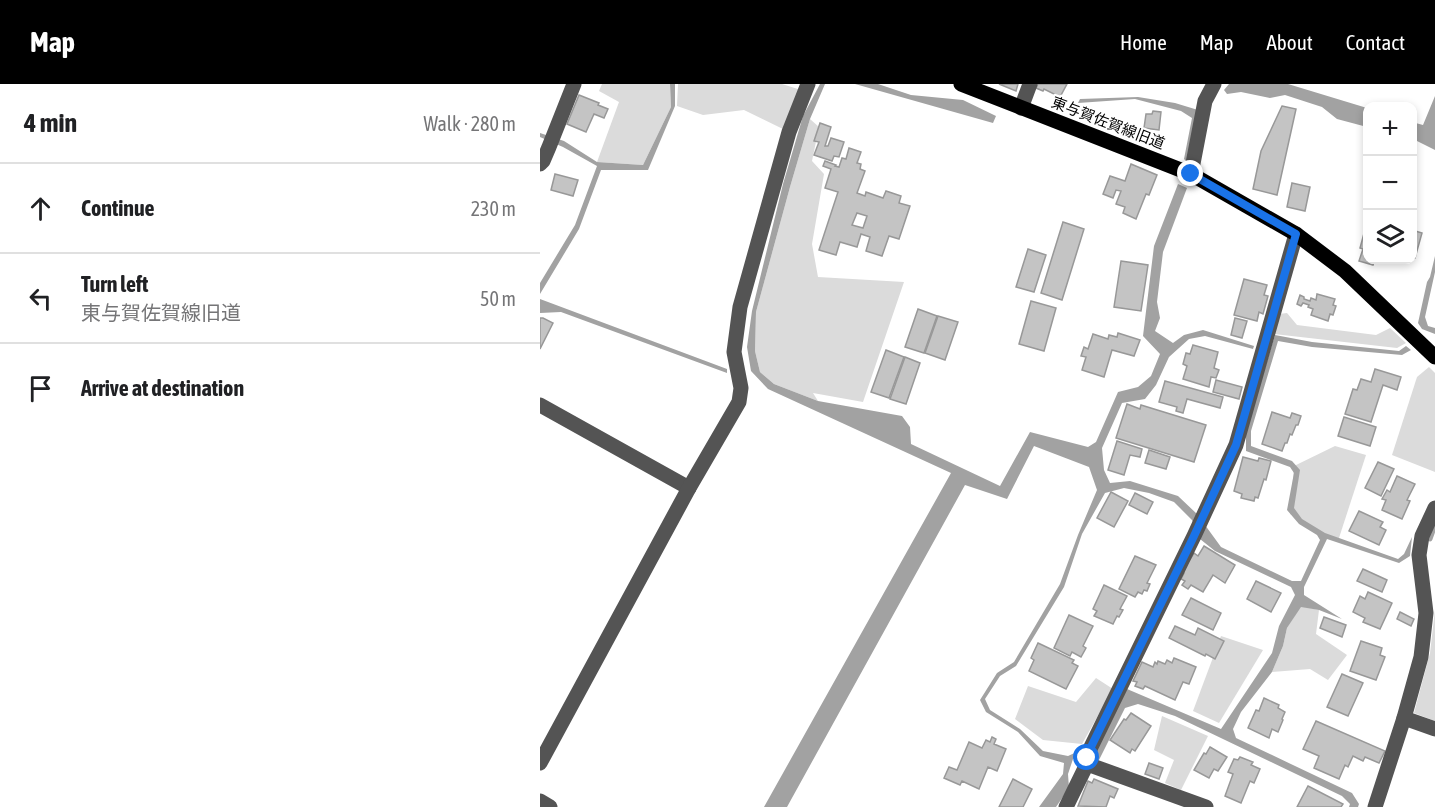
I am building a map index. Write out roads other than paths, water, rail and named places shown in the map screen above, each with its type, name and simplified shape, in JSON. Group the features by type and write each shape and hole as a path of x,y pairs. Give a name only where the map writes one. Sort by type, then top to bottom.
{"main road":[{"name":"東与賀佐賀線旧道","path":"961,84 1191,174 1296,234 1345,271 1435,357"}],"street":[{"path":"540,164 574,84"},
{"path":"540,763 689,488 739,402 741,388 734,352 740,307 789,132 808,84"},
{"path":"1021,108 1030,84"},
{"path":"1191,174 1205,102 1214,84"},
{"path":"1066,807 1236,445 1296,234"},
{"path":"540,405 689,488"},
{"path":"1375,807 1421,657 1426,613 1419,555 1422,536 1435,508"},
{"path":"1404,718 1435,729"},
{"path":"1088,757 1206,807"},
{"path":"540,801 550,807"}],"waterway":[{"path":"1430,539 1435,525"}]}
